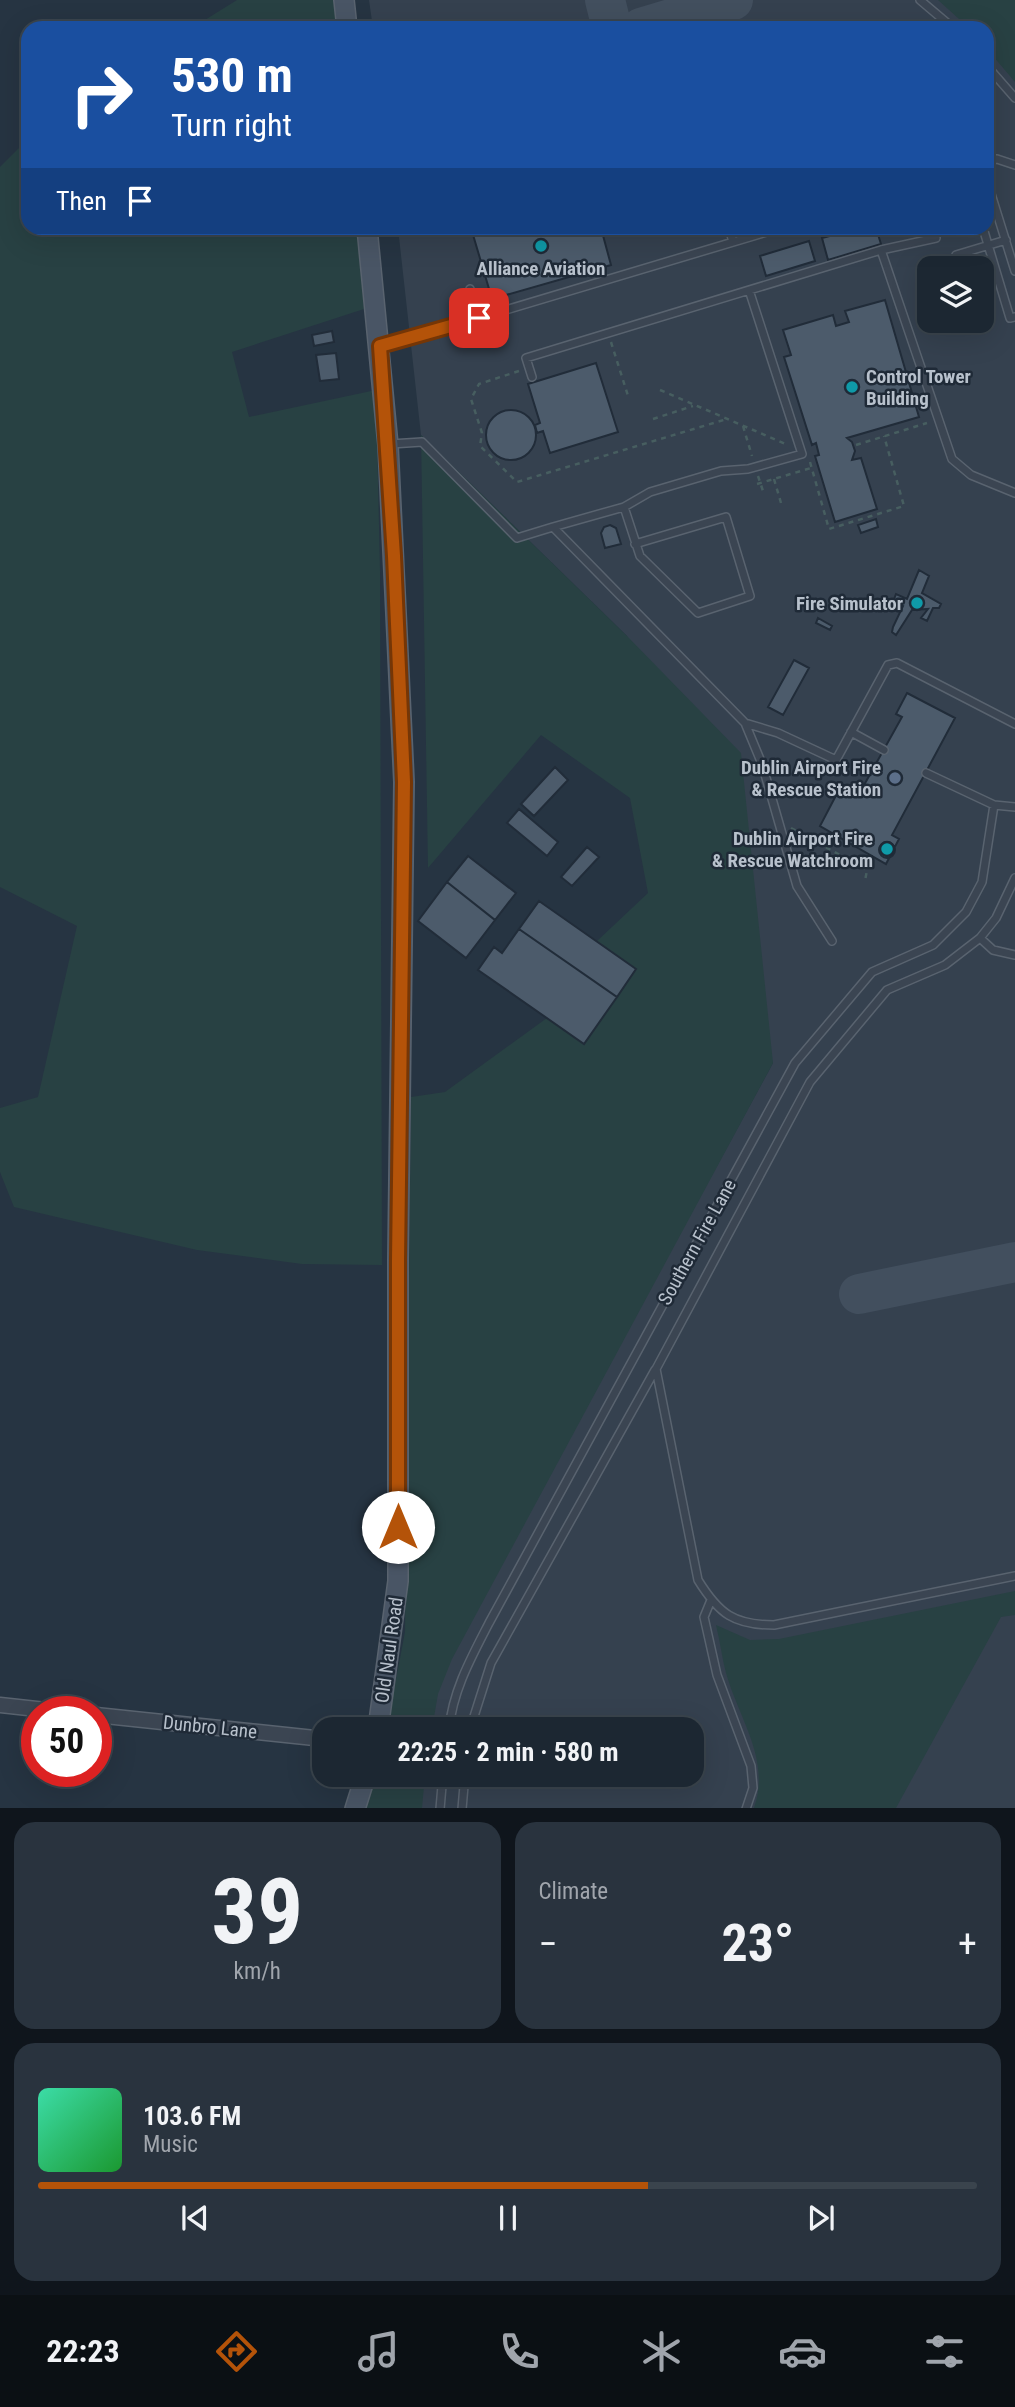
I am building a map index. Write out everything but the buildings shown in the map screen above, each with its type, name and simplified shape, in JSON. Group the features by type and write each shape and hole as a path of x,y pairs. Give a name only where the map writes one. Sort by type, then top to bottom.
{"main road":[{"path":"344,0 346,21"},
{"name":"Old Naul Road","path":"368,235 388,445 404,782 398,1261 398,1581 380,1717"},
{"path":"355,1808 362,1787"}],"street":[{"path":"0,1705 21,1707"},
{"name":"Dunbro Lane","path":"112,1717 312,1738"}],"lane":[{"path":"920,0 945,21"},
{"path":"994,74 1015,98"},
{"path":"994,160 1015,165"},
{"path":"994,203 1015,271"},
{"path":"731,235 733,242"},
{"path":"380,346 756,235"},
{"path":"985,235 1013,318"},
{"path":"532,377 526,358 881,250 936,238"},
{"path":"956,255 1006,240"},
{"path":"881,250 937,420 953,459 971,475 1015,493"},
{"path":"470,289 479,318"},
{"path":"388,445 422,442 517,538 624,507 650,492 709,474 748,469 802,454 749,290"},
{"path":"624,507 635,544 640,556 698,613 750,596 726,517 635,544"},
{"path":"553,527 745,723 766,778 797,886 832,940"},
{"path":"745,723 778,733 836,760 888,665 898,663 1015,724"},
{"path":"851,732 884,750"},
{"path":"926,773 994,805 1015,807"},
{"name":"Southern Fire Lane","path":"450,1717 462,1675 795,1063 873,972 933,945 966,912 982,882 994,805"},
{"path":"474,1717 491,1663 656,1369 810,1082 887,990 945,965 980,938 996,918 1015,878"},
{"path":"980,938 993,950 1015,955"},
{"path":"656,1369 698,1580 711,1600 729,1617 749,1625 774,1625 1015,1576"},
{"path":"711,1600 704,1617 717,1675 751,1766 753,1788 746,1808"},
{"path":"440,1808 442,1787"},
{"path":"462,1808 464,1787"}],"path":[{"path":"608,333 629,399"},
{"path":"529,368 479,384 471,399 482,433 480,446 517,482 727,419"},
{"path":"660,390 783,442 802,454 811,468 829,529 904,506 884,436"},
{"path":"653,419 694,405"},
{"path":"856,445 937,420"},
{"path":"757,484 811,468"},
{"path":"774,479 781,503"},
{"path":"790,827 867,870 865,881"},
{"path":"832,863 838,853"}],"shaded area":[{"path":"369,0 1015,0 1015,1808 381,1808 389,1787 704,1787 704,1717 417,1717 773,1063 627,636 421,435 399,235 994,235 994,21 372,21"}],"green space":[{"path":"237,0 338,0 340,21 203,21"},
{"path":"938,0 1015,0 1015,82 994,57 994,21 961,21"},
{"path":"21,146 21,235 358,235 364,309 232,352 249,417 376,390 380,571 382,1265 302,1264 197,1250 14,1207 0,1172 0,1108 38,1097 77,926 0,887 0,167"},
{"path":"421,435 627,636 741,753 773,1063 452,1659 438,1694 434,1717 389,1717 405,1632 411,1097 445,1092 547,1018 584,1044 636,970 596,942 648,893 630,798 541,735 428,868"},
{"path":"1015,1591 1015,1615 1001,1617 896,1808 754,1808 759,1773 756,1756 726,1673 716,1625 750,1640 779,1639"},
{"path":"372,1787 424,1787 422,1808 365,1808"}],"taxiway":[{"path":"605,0 610,21"},
{"path":"664,21 733,0"},
{"path":"859,1294 1015,1262"}],"place":[{"name":"Alliance Aviation","path":"541,246"},
{"name":"Control Tower Building","path":"852,387"},
{"name":"Fire Simulator","path":"917,603"},
{"name":"Dublin Airport Fire & Rescue Station","path":"895,778"},
{"name":"Dublin Airport Fire & Rescue Watchroom","path":"887,849"}],"route":[{"path":"398,1527 398,1261 404,782 388,445 380,346 479,318"}]}
